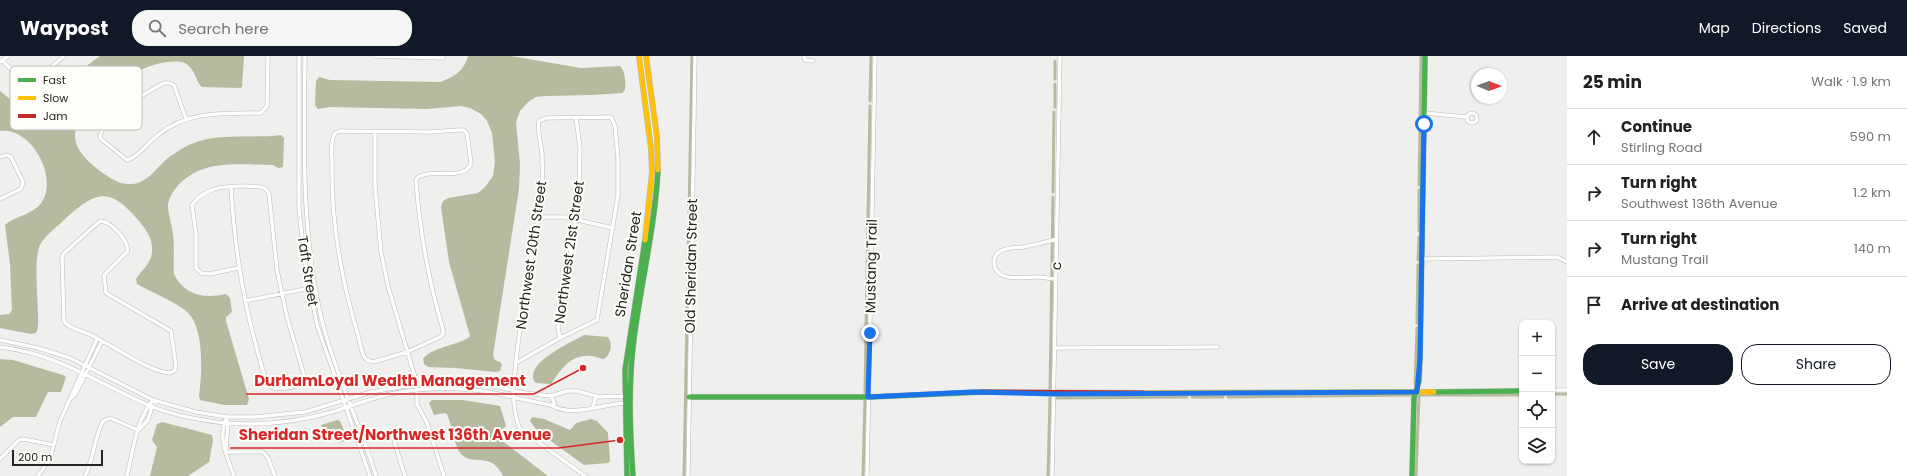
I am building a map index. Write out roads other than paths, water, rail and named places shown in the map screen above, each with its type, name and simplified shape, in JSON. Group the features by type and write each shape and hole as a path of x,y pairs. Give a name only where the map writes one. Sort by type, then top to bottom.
{"street":[{"path":"8,56 1,62 10,70"},
{"path":"53,66 64,56"},
{"path":"104,130 100,136 101,140 127,160 158,134 186,119 218,113 261,113 265,111 268,106 268,56"},
{"name":"Taft Street","path":"299,56 299,209 309,288 316,326 370,476"},
{"name":"Taft Street","path":"305,56 305,206 315,287 322,323 376,476"},
{"path":"375,56 442,57"},
{"name":"Sheridan Street","path":"627,476 624,396 628,339 648,215 651,184 651,149 639,56"},
{"name":"Sheridan Street","path":"633,476 630,396 634,340 654,217 658,179 657,151 646,56"},
{"name":"Old Sheridan Street","path":"688,476 695,56"},
{"path":"804,56 806,60 813,61"},
{"name":"Mustang Trail","path":"867,476 875,56"},
{"name":"c","path":"1052,476 1055,348 1053,279 1056,240 1060,56"},
{"path":"1412,476 1414,398 1417,392 1420,358 1425,56"},
{"path":"142,96 164,83 174,85 186,119"},
{"path":"1424,113 1467,117"},
{"path":"516,363 560,338 597,320 618,195 618,159 615,126 611,117 576,118"},
{"name":"Northwest 20th Street","path":"576,118 546,118 539,121 538,126 542,154 542,185 516,363 515,418 520,429 585,476"},
{"name":"Northwest 21st Street","path":"560,338 558,328 575,220 580,176 580,148 576,118"},
{"path":"464,130 467,134 471,163 470,168 466,171 423,175 417,178 419,219 425,262 443,329 443,334 440,337 407,352 374,362 366,359 364,354 351,313 344,283 336,232 332,169 332,138 335,133 340,131 375,132 430,132 464,130"},
{"path":"375,132 375,186 381,252 388,286 417,384 417,404 427,423 444,476"},
{"path":"0,157 7,155 12,160 23,180 23,185 21,188 0,199"},
{"path":"231,186 238,268 244,302 254,343 267,384 270,388 276,389 298,385 304,378 277,270 269,194 266,189 261,187 231,186 211,190 199,197 192,205 196,234 196,268 201,273 210,274 238,268"},
{"path":"538,216 564,217 613,228"},
{"path":"100,221 104,221 109,223 126,243 128,248 127,252 104,275 106,293 171,331 176,354 176,367 174,371 166,373 148,366 97,339 66,324 63,314 62,257 64,253 100,221"},
{"path":"1053,279 1010,277 998,274 994,268 994,259 998,252 1007,249 1036,245 1056,240"},
{"path":"1422,258 1557,257 1567,262"},
{"path":"244,302 315,287"},
{"path":"38,476 50,459 60,421 97,339"},
{"path":"0,340 49,350 84,365 153,400 196,412 227,416 255,417 305,412 349,400 371,392 417,384 449,383 489,385 551,396 567,391 577,391 596,396 630,396"},
{"path":"68,401 76,395 102,342"},
{"path":"0,347 51,359 86,374 150,406 195,418 226,423 255,424 306,418 395,393 417,391 474,391 550,405 554,408 570,412 593,407 630,403"},
{"path":"1055,348 1218,347"},
{"path":"91,351 96,354"},
{"path":"689,397 868,397 972,392 1054,394 1519,390"},
{"path":"1555,390 1567,390"},
{"path":"551,396 554,402 554,408"},
{"path":"593,407 596,396"},
{"path":"127,476 138,430 147,423 150,406 153,400"},
{"path":"227,416 223,444 233,476"},
{"path":"85,476 92,457 98,430 103,421 110,418 138,430"},
{"path":"394,429 395,444 405,476"},
{"path":"0,459 19,440 23,439 54,445"},
{"path":"226,452 260,452 266,454 275,476"},
{"path":"364,458 370,456"}],"waterway":[{"path":"684,476 692,56"},
{"path":"870,101 871,56"},
{"path":"1420,121 1421,56"},
{"path":"1055,61 1055,79"},
{"path":"1055,84 1055,107"},
{"path":"866,330 870,106"},
{"path":"1053,192 1054,112"},
{"path":"1419,185 1420,126"},
{"path":"1419,190 1419,231"},
{"path":"1050,392 1053,197"},
{"path":"1418,260 1419,237"},
{"path":"1417,323 1418,265"},
{"path":"1415,385 1417,328"},
{"path":"865,394 866,335"},
{"path":"1556,394 1567,394"},
{"path":"1228,397 1411,395"},
{"path":"1416,476 1419,395 1519,395"},
{"path":"1057,398 1187,397"},
{"path":"1192,397 1223,397"},
{"path":"863,476 865,398"},
{"path":"1048,476 1050,398"}],"place":[{"name":"DurhamLoyal Wealth Management","path":"583,368"},
{"name":"Sheridan Street/Northwest 136th Avenue","path":"620,440"}]}
